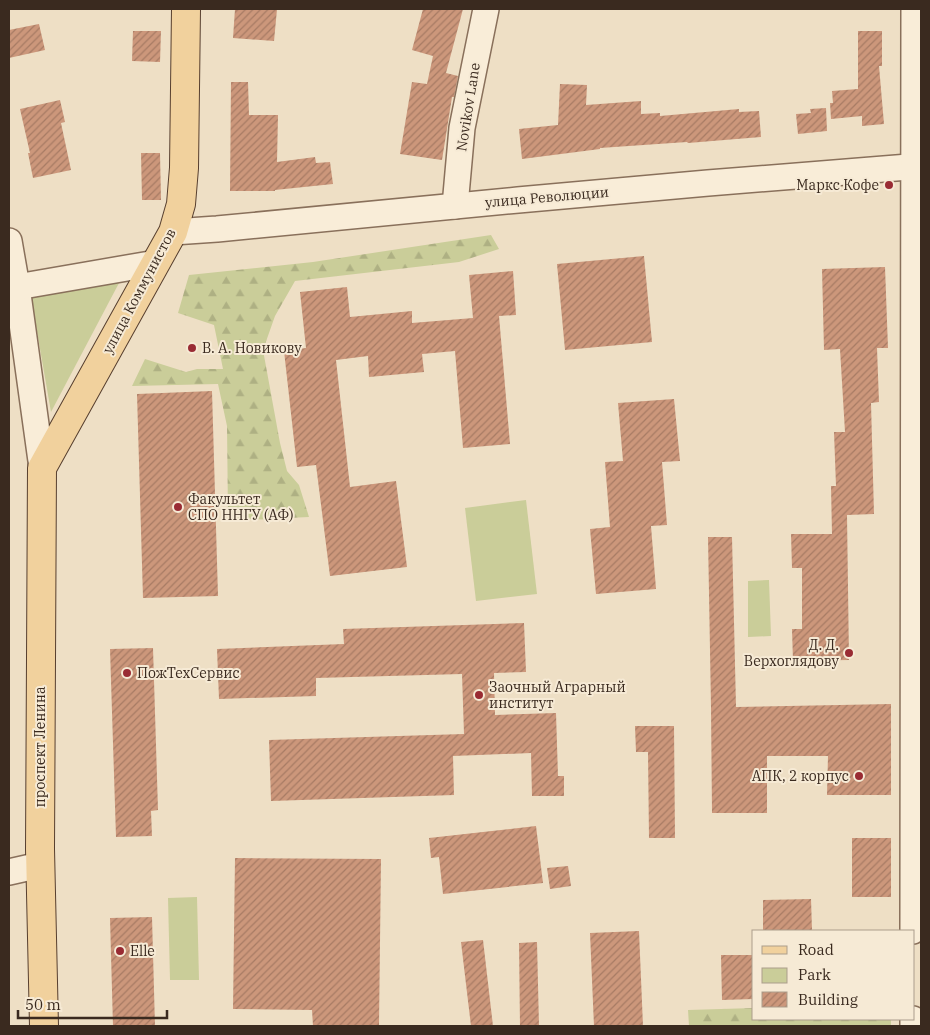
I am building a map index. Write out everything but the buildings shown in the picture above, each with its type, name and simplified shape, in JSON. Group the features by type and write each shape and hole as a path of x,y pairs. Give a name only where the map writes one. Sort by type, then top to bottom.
{"main road":[{"name":"улица Коммунистов","path":"42,468 173,232 181,204 184,168 186,9"},
{"name":"проспект Ленина","path":"42,468 40,865 44,1026"}],"street":[{"name":"Novikov Lane","path":"455,206 462,128 486,9"},
{"path":"913,930 918,166 914,9"},
{"name":"улица Революции","path":"173,232 708,183 918,166"},
{"path":"9,241 13,289 42,468"},
{"path":"13,289 156,262"},
{"path":"9,872 40,865"}],"green space":[{"path":"491,235 499,249 459,262 295,281 275,316 263,350 287,471 299,485 309,517 247,519 228,515 227,426 218,384 132,386 145,359 186,372 197,369 223,369 214,325 178,313 189,275 313,262"},
{"path":"119,283 51,412 31,297"},
{"path":"526,500 537,594 476,601 465,508"},
{"path":"769,580 771,636 748,637 748,581"},
{"path":"197,897 199,980 170,980 168,898"},
{"path":"752,1008 752,1020 891,1020 891,1026 689,1026 688,1010"}],"place":[{"name":"Маркс Кофе","path":"889,185"},
{"name":"В. А. Новикову","path":"192,348"},
{"name":"Факультет СПО ННГУ (АФ)","path":"178,507"},
{"name":"Д. Д. Верхоглядову","path":"849,653"},
{"name":"ПожТехСервис","path":"127,673"},
{"name":"Заочный Аграрный институт","path":"479,695"},
{"name":"АПК, 2 корпус","path":"859,776"},
{"name":"Elle","path":"120,951"}]}
